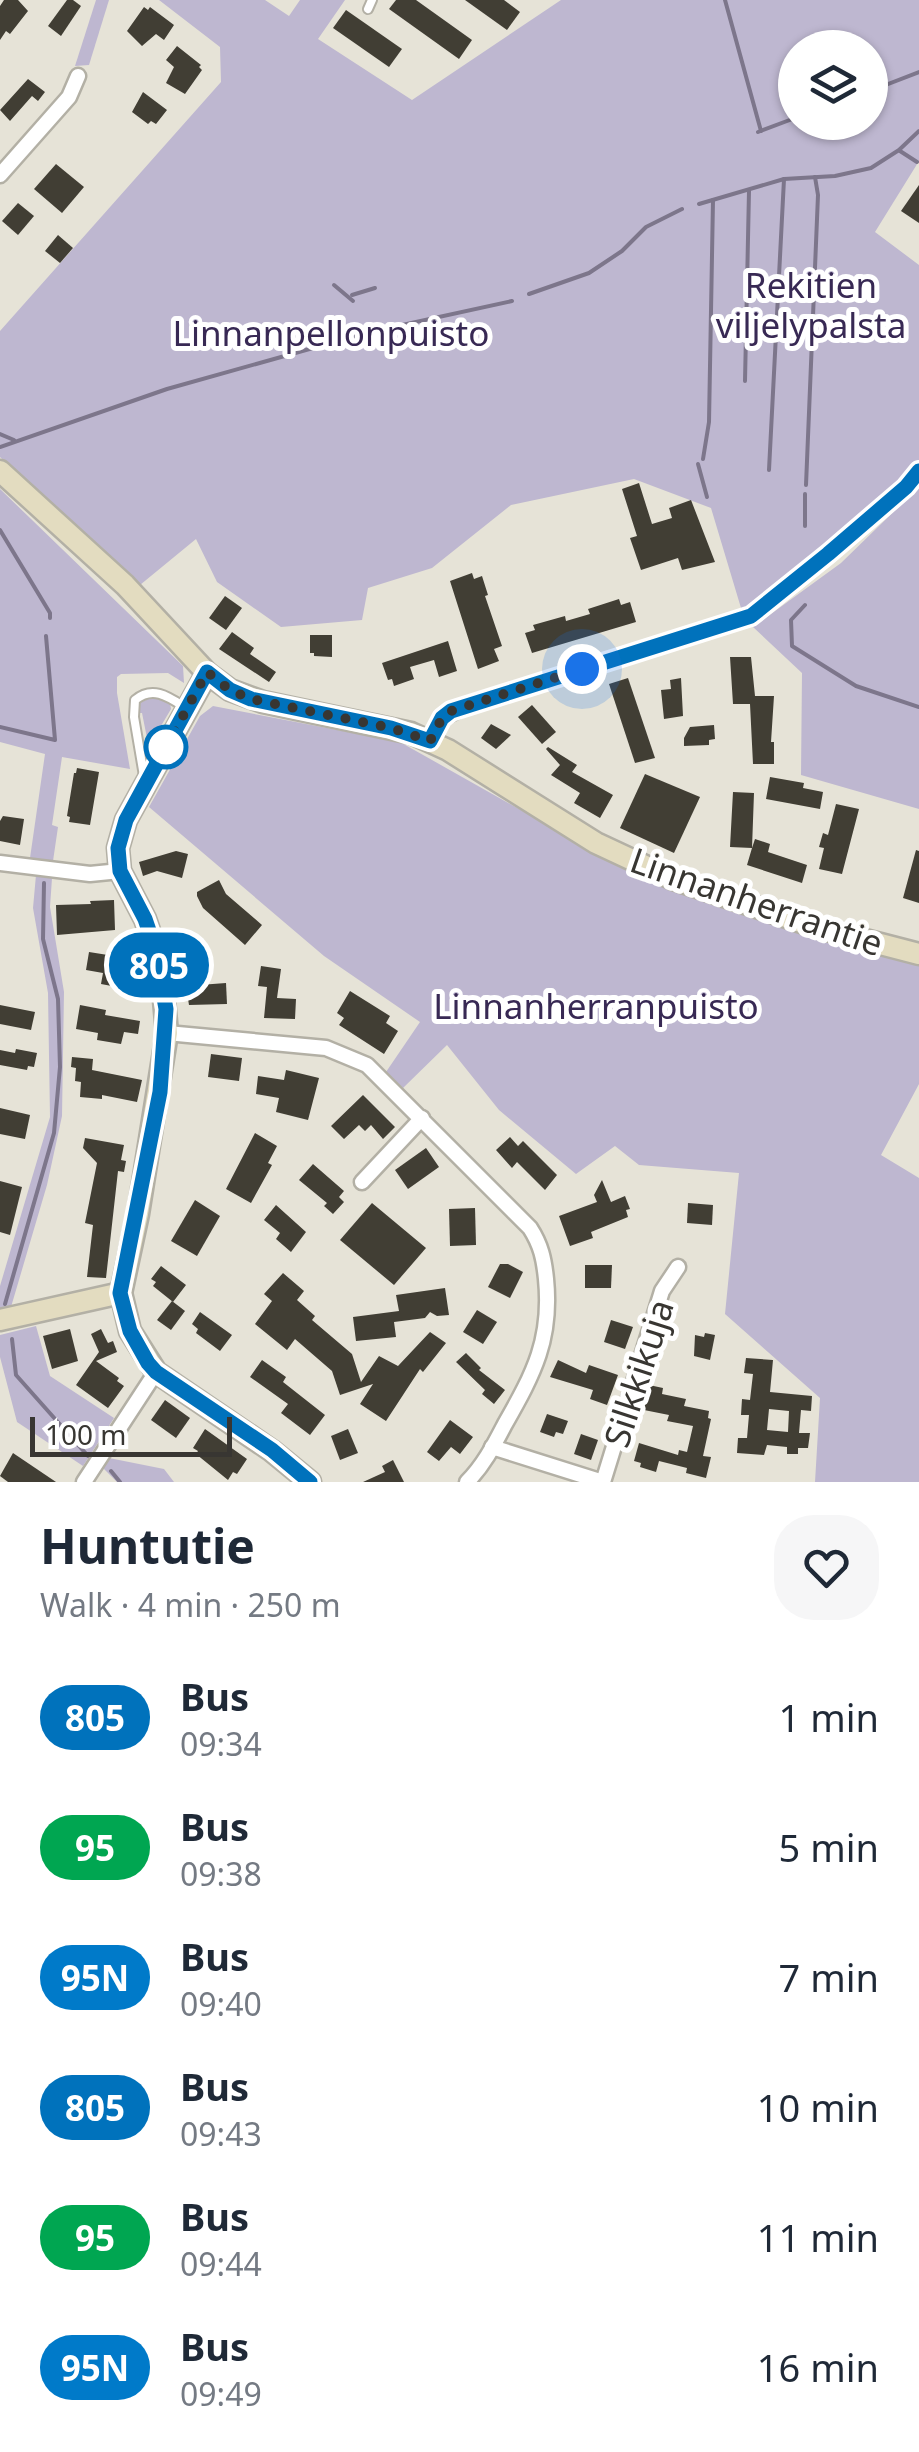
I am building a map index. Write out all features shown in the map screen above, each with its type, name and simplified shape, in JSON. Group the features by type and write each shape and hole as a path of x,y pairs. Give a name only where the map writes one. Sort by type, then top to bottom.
{"street":[{"path":"0,175 69,97 78,76"},
{"name":"Linnanherrantie","path":"0,471 125,585 207,672 230,690 251,699 391,728 430,741 596,843 672,880 819,928 919,954"},
{"path":"430,741 442,718 451,711 751,616 906,487 919,471"},
{"path":"207,672 119,838 120,871 155,948 162,978 166,1033 138,1214 120,1293 130,1331 156,1372 272,1450 310,1482"},
{"path":"0,864 90,874 120,871"},
{"path":"166,1033 335,1050 376,1072 526,1222 544,1256 548,1324 532,1375 484,1463 467,1482"},
{"path":"362,1182 422,1118"},
{"name":"Silkkikuja","path":"603,1482 662,1291 678,1268"},
{"path":"0,1320 120,1293"},
{"path":"84,1482 156,1372"},
{"path":"492,1447 603,1482"}],"lane":[{"path":"145,786 134,700 144,694 159,693 186,708"}],"green space":[{"path":"96,0 109,0 89,65 75,66"},
{"name":"Linnanpellonpuisto","path":"159,0 265,0 289,16 300,0 345,0 318,39 412,100 561,0 919,0 919,161 875,232 919,265 919,463 902,485 744,618 711,508 634,479 511,505 432,568 368,588 362,620 281,627 217,582 196,539 140,585 0,457 0,331 221,82 220,47"},
{"path":"919,487 919,809 801,775 802,673 753,627 841,563"},
{"path":"0,489 183,666 184,683 168,673 117,677 130,769 62,757 52,825 58,827 53,861 30,858 45,754 0,742"},
{"path":"155,695 170,703 171,709 145,753 143,744 148,743 142,713 137,713 138,704"},
{"name":"Linnanherranpuisto","path":"213,706 400,742 608,859 919,962 919,1084 881,1155 919,1178 919,1482 815,1482 820,1398 725,1314 739,1173 639,1165 615,1146 576,1174 499,1110 447,1045 403,1088 386,1072 420,1022 324,956 149,807 200,716"},
{"path":"36,875 52,878 50,907 64,992 62,1116 47,1185 11,1307 0,1310 0,1286 50,1117 48,993 33,908"},
{"path":"36,1326 50,1376 114,1418 83,1466 17,1422 0,1357 0,1335"},
{"path":"109,1458 164,1469 174,1482 117,1482 102,1467"}],"building":[{"path":"4,0 18,0 28,11 10,34 6,31 0,40 0,6"},
{"path":"67,0 81,6 61,36 48,26"},
{"path":"396,0 416,0 472,40 459,59 389,9"},
{"path":"465,0 504,0 520,12 507,30"},
{"path":"144,7 150,7 174,25 164,40 156,34 142,46 127,31"},
{"path":"346,10 402,49 389,67 333,28"},
{"path":"177,46 202,70 185,94 166,83 174,67 166,60"},
{"path":"28,79 45,92 38,101 32,96 10,121 0,110"},
{"path":"143,92 167,110 156,124 148,124 132,112"},
{"path":"56,164 84,187 62,213 34,189"},
{"path":"919,185 919,223 901,211"},
{"path":"18,203 34,216 18,235 2,221"},
{"path":"58,235 73,248 60,263 45,251"},
{"path":"639,483 652,524 672,518 669,508 691,500 715,562 682,570 678,558 641,570 630,538 637,536 622,489"},
{"path":"472,573 474,579 482,576 502,646 494,649 499,661 478,669 450,581"},
{"path":"225,596 242,608 226,630 209,618"},
{"path":"619,599 621,605 630,602 636,622 532,653 525,633 535,630 533,625 590,614 588,609"},
{"path":"232,632 254,648 250,654 276,672 269,682 219,649"},
{"path":"310,635 332,635 332,657 310,653"},
{"path":"448,641 457,671 439,677 434,660 410,667 414,679 394,686 392,679 388,680 382,663"},
{"path":"730,657 751,657 755,696 774,696 774,764 753,764 750,704 733,704"},
{"path":"628,678 655,758 635,763 609,684"},
{"path":"681,678 683,716 664,719 661,690 671,689 670,680"},
{"path":"532,705 556,732 542,744 518,717"},
{"path":"491,724 511,735 496,749 481,738"},
{"path":"714,725 715,739 709,740 709,745 684,746 690,727"},
{"path":"548,747 577,765 572,772 613,795 600,818 574,803 580,793 551,775 560,765"},
{"path":"77,768 99,772 90,825 69,822 67,816"},
{"path":"645,774 700,797 674,853 620,828"},
{"path":"770,777 804,783 803,788 823,792 820,809 766,799"},
{"path":"733,792 754,793 752,848 730,847"},
{"path":"836,804 859,809 842,874 819,869 824,848 819,847 823,833 828,835"},
{"path":"3,816 24,819 20,845 0,841"},
{"path":"755,839 770,844 768,852 807,865 802,883 747,865"},
{"path":"916,850 919,851 919,903 903,898"},
{"path":"176,851 188,854 182,878 157,871 143,876 139,862"},
{"path":"219,880 226,894 262,925 245,945 203,908 197,896 197,892"},
{"path":"114,900 115,930 57,935 56,905"},
{"path":"89,952 133,959 130,977 119,976 117,987 101,984 103,973 86,970"},
{"path":"261,966 281,969 277,998 296,999 295,1019 264,1018 267,987 258,986"},
{"path":"226,983 227,1004 189,1005 186,986"},
{"path":"350,991 390,1016 386,1023 398,1031 384,1054 339,1025 344,1018 337,1013"},
{"path":"0,1005 35,1012 31,1030 0,1024"},
{"path":"80,1005 106,1010 105,1015 140,1021 138,1034 124,1032 121,1044 97,1040 98,1033 76,1029"},
{"path":"16,1049 37,1053 34,1067 28,1066 27,1070 0,1065 0,1050 15,1053"},
{"path":"211,1054 242,1058 239,1081 208,1077"},
{"path":"72,1057 93,1059 92,1070 142,1080 137,1102 102,1095 102,1099 80,1097 81,1082 75,1081"},
{"path":"286,1070 319,1078 308,1120 276,1112 279,1098 256,1094 258,1076 284,1080"},
{"path":"363,1095 395,1127 383,1139 371,1125 365,1131 359,1125 344,1139 331,1126"},
{"path":"0,1108 30,1115 25,1139 0,1134"},
{"path":"255,1133 277,1146 268,1163 272,1165 251,1203 226,1189"},
{"path":"510,1137 518,1146 523,1141 557,1175 545,1190 517,1162 512,1168 496,1150"},
{"path":"85,1138 124,1145 121,1160 126,1161 124,1172 118,1171 106,1278 87,1277 93,1225 85,1223 97,1163 83,1148"},
{"path":"426,1148 439,1167 408,1189 395,1170"},
{"path":"313,1164 344,1191 339,1197 344,1202 333,1214 324,1206 327,1203 299,1180"},
{"path":"602,1180 611,1202 625,1196 630,1209 626,1210 628,1217 591,1232 593,1238 570,1246 559,1216 597,1202 594,1195"},
{"path":"0,1181 22,1187 10,1235 0,1232"},
{"path":"195,1200 220,1216 197,1256 171,1241"},
{"path":"372,1203 426,1248 394,1285 340,1240"},
{"path":"688,1203 713,1205 712,1225 687,1223"},
{"path":"276,1205 306,1232 291,1252 276,1239 280,1233 264,1220"},
{"path":"475,1208 476,1245 450,1246 449,1209"},
{"path":"500,1264 523,1272 510,1298 488,1287"},
{"path":"585,1265 612,1265 611,1288 585,1288"},
{"path":"161,1266 186,1285 173,1302 153,1286 156,1282 151,1279"},
{"path":"283,1273 304,1291 297,1300 315,1316 312,1320 352,1354 361,1382 379,1356 398,1366 430,1332 446,1343 423,1372 420,1369 386,1421 360,1404 373,1384 340,1395 332,1371 295,1339 287,1350 255,1324 272,1301 264,1294"},
{"path":"445,1288 449,1315 430,1312 425,1318 394,1322 396,1337 356,1341 353,1317 399,1311 396,1295"},
{"path":"172,1301 185,1311 171,1330 157,1320"},
{"path":"477,1310 497,1322 483,1344 463,1332"},
{"path":"200,1312 232,1335 220,1351 196,1333 198,1329 192,1324"},
{"path":"611,1320 633,1327 625,1349 604,1342"},
{"path":"70,1329 78,1361 52,1369 43,1336"},
{"path":"101,1329 117,1352 96,1361 124,1386 108,1408 76,1385 99,1352 91,1334"},
{"path":"705,1333 715,1335 710,1360 694,1356 695,1335 704,1337"},
{"path":"466,1353 479,1370 505,1390 494,1404 456,1362"},
{"path":"746,1358 773,1360 770,1392 812,1396 811,1411 801,1410 799,1433 810,1433 808,1448 798,1448 798,1454 787,1454 787,1447 767,1445 764,1455 737,1453 738,1438 747,1438 749,1415 741,1415 742,1399 750,1400 753,1374 744,1373","holes":["769,1409 789,1411 788,1432 767,1430"]},
{"path":"262,1360 325,1415 310,1435 281,1413 288,1404 250,1377"},
{"path":"558,1360 586,1373 589,1365 618,1375 607,1405 590,1399 593,1390 550,1377"},
{"path":"649,1385 663,1388 662,1394 686,1399 684,1406 709,1411 711,1419 703,1456 711,1457 706,1478 659,1461 656,1472 634,1461 639,1443 678,1455 679,1450 687,1452 693,1426 667,1421 669,1415 644,1410"},
{"path":"165,1400 190,1418 176,1438 151,1420"},
{"path":"547,1414 568,1421 563,1434 556,1432 554,1437 540,1432"},
{"path":"450,1420 473,1437 460,1454 451,1447 439,1461 427,1452"},
{"path":"205,1429 247,1459 228,1480 193,1448"},
{"path":"348,1429 358,1453 340,1460 331,1436"},
{"path":"581,1434 598,1440 591,1460 574,1454"},
{"path":"13,1453 56,1482 8,1482 0,1476"},
{"path":"393,1460 404,1482 363,1482 385,1472 382,1466"}],"waterway":[{"path":"725,0 761,131"},
{"path":"888,84 919,72"},
{"path":"758,132 778,124"},
{"path":"699,204 784,179 835,176 871,168 919,131"},
{"path":"900,151 917,162"},
{"path":"806,485 818,195 815,177"},
{"path":"769,470 784,179"},
{"path":"745,381 749,191"},
{"path":"703,459 709,422 713,200"},
{"path":"529,294 589,273 622,251 646,227 682,209"},
{"path":"334,285 353,301"},
{"path":"352,295 375,288"},
{"path":"0,447 167,389 370,332 512,301"},
{"path":"0,434 14,440"},
{"path":"698,464 707,497"},
{"path":"805,494 805,526"},
{"path":"0,530 50,618"},
{"path":"805,605 791,620 792,646 856,686 919,707"},
{"path":"0,727 55,740 46,636"},
{"path":"5,1304 54,1133 60,1067 58,999 43,939 44,883"},
{"path":"12,1339 16,1375 88,1456"},
{"path":"111,1471 120,1482"}],"bus line":[{"name":"805","path":"310,1482 272,1450 156,1372 130,1331 120,1293 163,1071 166,1009 155,948 120,871 119,838 207,672 230,690 251,699 391,728 430,741 442,718 451,711 739,622 763,610 906,487 919,471"}],"route":[{"path":"166,747 207,672 230,690 251,699 391,728 430,741 442,718 451,711 582,669"}],"park label":[{"name":"Rekitien viljelypalsta","path":"811,304"}]}
